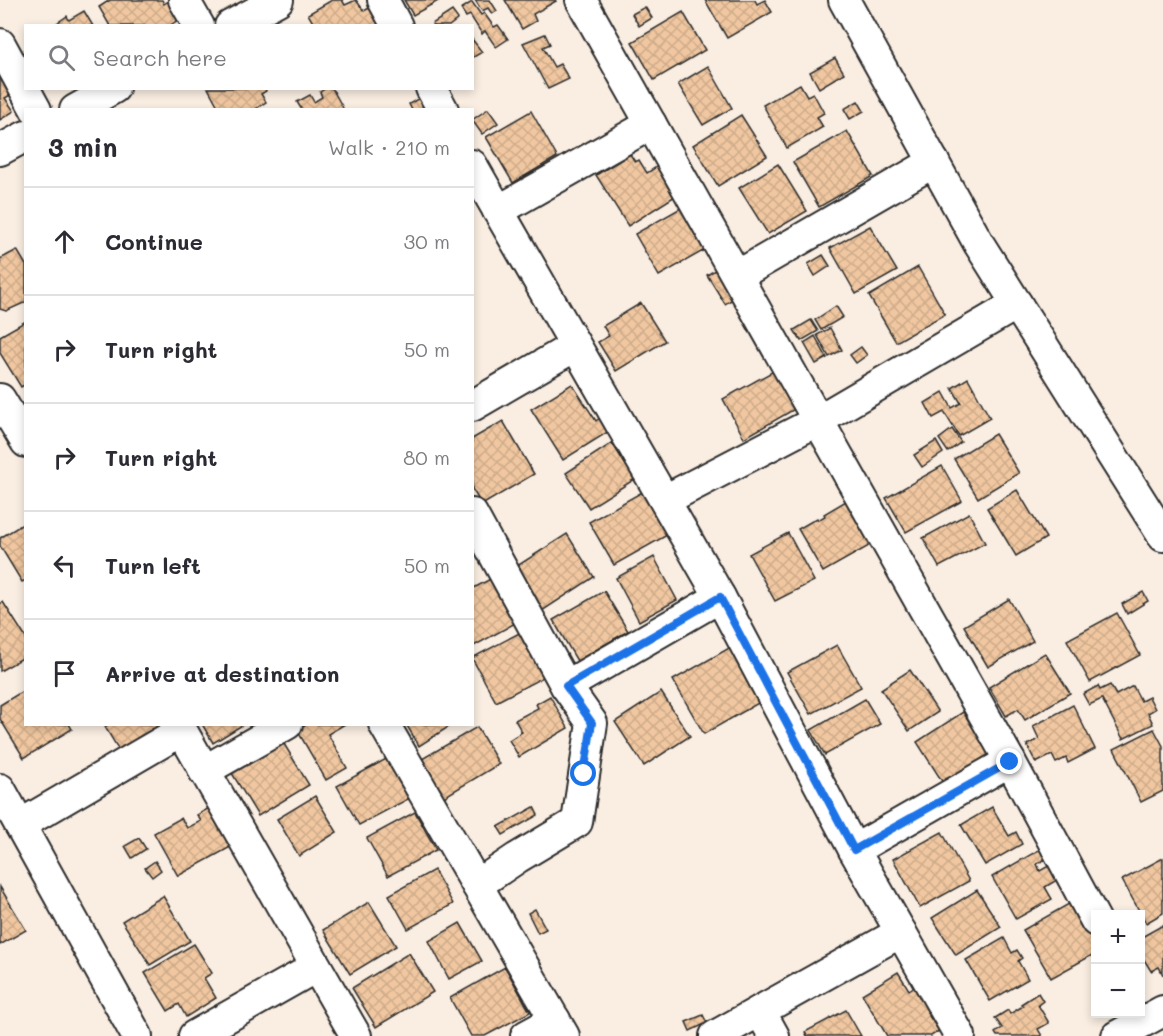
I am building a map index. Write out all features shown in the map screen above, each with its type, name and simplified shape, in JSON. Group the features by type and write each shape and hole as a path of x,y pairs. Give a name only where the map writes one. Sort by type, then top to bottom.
{"street":[{"path":"184,0 198,24"},
{"path":"234,24 278,0"},
{"path":"383,0 396,24"},
{"path":"581,0 1010,762 1091,914"},
{"path":"844,0 979,244 1163,536"},
{"path":"0,44 24,88"},
{"path":"25,90 35,108"},
{"path":"79,108 110,90"},
{"path":"432,90 442,108"},
{"path":"498,211 651,123"},
{"path":"0,150 24,137"},
{"path":"736,276 934,162"},
{"path":"474,169 720,597 854,850 960,1036"},
{"path":"665,500 817,421 1017,304"},
{"path":"474,405 575,346"},
{"path":"0,399 24,439"},
{"path":"474,518 566,686 592,723 577,822 477,885"},
{"path":"566,686 720,597"},
{"path":"204,771 283,726"},
{"path":"385,726 559,1028 526,1036"},
{"path":"20,825 179,728 356,1036"},
{"path":"854,850 1010,762"},
{"path":"0,789 137,1036"},
{"path":"715,1036 767,1023 901,932"},
{"path":"194,1036 316,967"},
{"path":"1116,1036 1150,1012"}],"building":[{"path":"110,0 162,0 164,4 170,0 181,18 172,24 109,24 99,7"},
{"path":"332,0 342,0 345,5 356,0 364,11 371,7 382,24 314,24 308,14"},
{"path":"404,0 440,0 413,15"},
{"path":"475,0 490,0 497,11 492,14 488,8 482,11"},
{"path":"505,0 556,1 533,14 536,21 522,29"},
{"path":"705,0 755,0 757,4 765,0 772,12 727,38"},
{"path":"472,2 481,15 484,13 494,27 498,25 508,39 496,47 485,31 482,34 470,15 466,17 461,9"},
{"path":"645,7 652,18 639,26 632,14"},
{"path":"84,11 92,24 57,23 67,16 69,20"},
{"path":"452,11 458,19 452,24 432,24"},
{"path":"683,12 705,50 654,80 632,42"},
{"path":"545,34 550,44 543,47 554,67 560,64 569,79 548,89 523,43"},
{"path":"474,42 482,52 474,57"},
{"path":"835,58 844,73 819,88 810,72"},
{"path":"708,66 732,108 703,125 678,84"},
{"path":"0,75 12,94 5,98 14,111 0,120"},
{"path":"800,84 807,96 813,93 824,113 817,117 823,127 787,148 763,105"},
{"path":"209,90 266,90 261,94 266,102 257,108 219,108"},
{"path":"333,90 343,108 301,108 297,102 310,95 314,102 322,97 320,92"},
{"path":"421,97 426,108 411,108 409,104"},
{"path":"858,101 864,111 850,119 844,109"},
{"path":"488,109 498,123 482,134 474,123 474,119"},
{"path":"531,111 557,157 513,183 486,137"},
{"path":"741,115 767,156 718,186 693,145"},
{"path":"847,131 873,176 819,207 793,162"},
{"path":"630,154 635,162 639,160 647,173 661,164 680,193 628,226 596,175"},
{"path":"778,164 807,211 768,234 739,188"},
{"path":"686,205 710,247 659,276 635,234"},
{"path":"870,226 897,271 856,294 830,248"},
{"path":"17,250 24,262 24,303 6,311 0,309 0,259"},
{"path":"823,255 830,266 815,276 808,264"},
{"path":"721,266 739,295 725,304 707,275"},
{"path":"918,267 945,314 896,342 869,296"},
{"path":"641,303 665,341 616,371 598,342 609,336 603,326"},
{"path":"836,306 843,317 821,330 815,320"},
{"path":"811,320 818,331 801,341 794,330"},
{"path":"24,322 24,385 21,387 0,353 0,336"},
{"path":"830,328 842,350 829,357 817,335"},
{"path":"815,336 827,358 816,364 804,343"},
{"path":"861,347 867,355 856,363 850,355"},
{"path":"779,368 800,406 744,438 723,399"},
{"path":"968,378 990,418 959,436 944,412 933,418 925,403 943,392 952,408 961,403 952,388"},
{"path":"572,384 596,421 602,416 611,430 563,460 531,409"},
{"path":"503,421 534,474 482,505 474,492 474,438"},
{"path":"952,429 961,442 948,452 939,439"},
{"path":"995,434 1019,473 978,498 954,459"},
{"path":"936,441 943,453 922,467 914,455"},
{"path":"612,443 635,479 589,508 566,473"},
{"path":"942,466 962,501 906,532 886,498"},
{"path":"1017,490 1046,538 1016,556 987,508"},
{"path":"644,491 669,534 614,565 589,522"},
{"path":"851,498 876,542 823,572 798,529 825,516 824,514"},
{"path":"969,513 985,543 939,567 923,538"},
{"path":"24,523 24,581 22,582 0,546 0,538"},
{"path":"788,533 814,581 775,601 749,554"},
{"path":"567,534 594,577 542,611 514,568"},
{"path":"654,557 677,600 639,621 616,578"},
{"path":"494,577 519,621 474,646 474,588"},
{"path":"604,591 628,631 577,661 553,620"},
{"path":"1143,592 1148,601 1127,614 1122,604"},
{"path":"1009,599 1033,641 988,667 964,626"},
{"path":"3,602 24,635 24,657 0,671 0,604"},
{"path":"1117,613 1140,655 1090,682 1067,640"},
{"path":"525,630 549,674 496,702 474,662 474,657"},
{"path":"837,645 861,687 811,714 787,672"},
{"path":"731,647 762,701 704,734 673,680"},
{"path":"1045,653 1070,693 1025,720 1018,709 1006,716 989,687"},
{"path":"910,670 938,712 909,731 881,689"},
{"path":"1110,685 1116,695 1133,686 1141,701 1149,697 1155,709 1148,713 1153,724 1123,739 1102,699 1089,705 1083,694 1098,686 1100,690"},
{"path":"24,690 24,726 70,726 72,729 24,758 0,719 0,705"},
{"path":"661,692 690,736 644,766 615,722"},
{"path":"550,696 568,728 519,757 509,740 522,732 515,720 538,708 536,704"},
{"path":"865,699 880,724 825,755 811,730"},
{"path":"1073,705 1095,749 1068,763 1066,758 1056,763 1052,755 1036,763 1027,745 1039,739 1033,726"},
{"path":"963,712 991,756 945,786 917,742"},
{"path":"106,726 164,726 123,757"},
{"path":"203,726 241,726 213,743"},
{"path":"304,726 342,726 328,734 347,768 326,780 297,730"},
{"path":"407,726 450,726 419,746"},
{"path":"477,727 499,764 444,797 422,759"},
{"path":"1154,729 1163,746 1163,791 1141,802 1114,749"},
{"path":"281,739 309,785 258,816 230,770"},
{"path":"388,758 410,798 359,825 337,786"},
{"path":"315,796 337,832 299,856 277,819"},
{"path":"211,807 236,844 178,876 154,833 181,818 187,828 201,821 197,815"},
{"path":"534,807 538,815 503,835 498,827"},
{"path":"992,807 1009,836 1016,832 1022,844 985,865 961,825"},
{"path":"415,812 436,850 388,876 367,838"},
{"path":"942,832 969,881 920,908 893,859"},
{"path":"139,838 146,849 132,858 125,846"},
{"path":"1044,847 1049,857 1037,864 1040,871 1054,863 1062,877 1045,887 1052,899 1016,919 992,877"},
{"path":"1163,858 1163,913 1146,923 1145,910 1139,910 1122,880"},
{"path":"155,861 161,870 152,877 145,868"},
{"path":"434,870 453,904 408,929 389,895"},
{"path":"0,887 26,930 0,945"},
{"path":"977,890 1001,927 956,955 932,918"},
{"path":"163,896 190,941 150,965 122,921"},
{"path":"1074,901 1091,930 1091,956 1051,978 1023,930"},
{"path":"369,902 396,946 350,974 323,930"},
{"path":"535,909 546,929 538,933 528,913"},
{"path":"460,923 482,961 449,979 429,941"},
{"path":"1163,925 1163,975 1159,967 1151,971 1145,961 1145,935"},
{"path":"1004,938 1012,953 1017,950 1022,958 1018,961 1028,979 990,1001 966,960"},
{"path":"194,944 212,973 204,978 216,998 186,1017 179,1004 168,1011 145,973"},
{"path":"409,953 433,992 376,1027 352,988"},
{"path":"505,967 530,1012 485,1036 471,1036 450,998"},
{"path":"898,972 909,990 918,984 936,1011 929,1016 939,1031 931,1036 887,1036 862,994"},
{"path":"1038,993 1043,1001 1038,1005 1049,1023 1038,1029 1042,1036 997,1036 995,1033 1002,1028 995,1018 1008,1010 1010,1014"},
{"path":"846,1010 861,1036 807,1036 805,1032"},
{"path":"703,1015 707,1023 690,1031 686,1022"}],"route":[{"path":"584,774 592,723 566,686 720,597 854,850 1010,762"}]}
